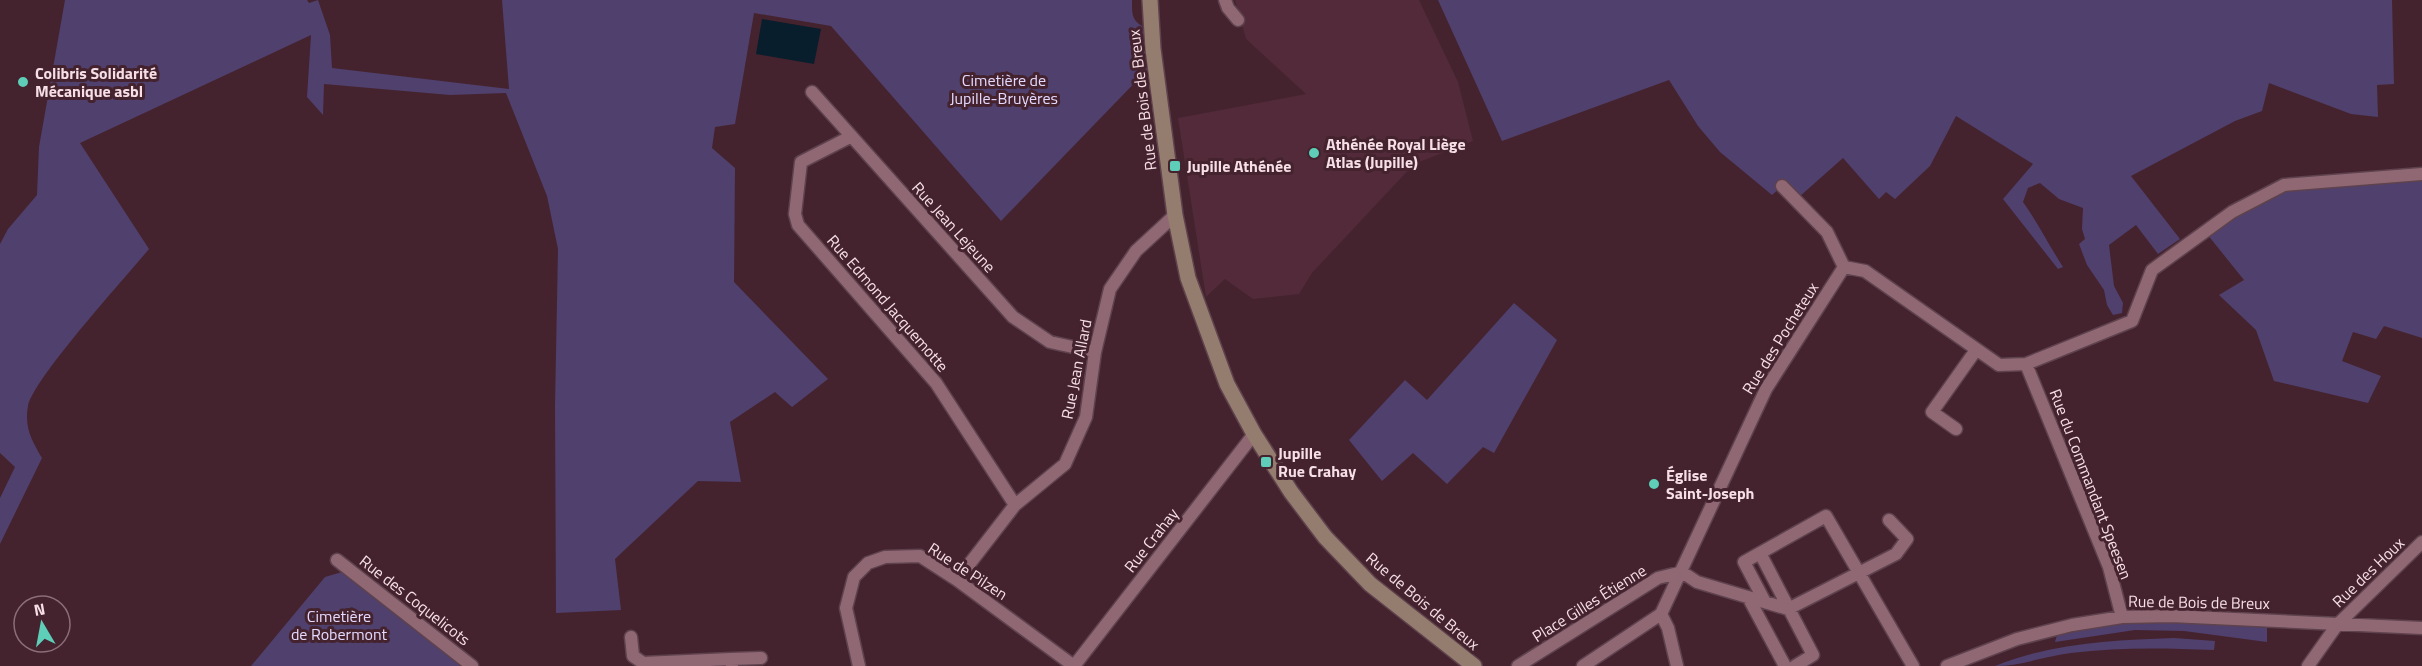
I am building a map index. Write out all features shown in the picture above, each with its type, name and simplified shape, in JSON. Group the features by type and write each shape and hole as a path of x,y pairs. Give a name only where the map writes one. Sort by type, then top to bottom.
{"street":[{"name":"Rue de Bois de Breux","path":"1150,0 1153,49 1175,215 1188,278 1207,335 1227,384 1254,434 1291,492 1339,553 1370,584 1470,665"},
{"path":"1225,0 1227,8 1238,20"},
{"name":"Rue Jean Lejeune","path":"812,92 1013,317 1050,342 1095,352"},
{"name":"Rue Edmond Jacquemotte","path":"850,137 801,162 795,214 798,225 936,383 1015,505"},
{"path":"1782,186 1827,232 1844,267 1865,270 2000,365 2026,364 2132,321 2152,270 2232,212 2269,191 2284,185 2422,174"},
{"name":"Rue Jean Allard","path":"957,580 1015,505 1065,464 1086,417 1095,352 1110,289 1136,251 1175,215"},
{"name":"Rue des Pocheteux","path":"1682,572 1706,514 1766,389 1844,267"},
{"path":"1956,429 1932,412 1976,350"},
{"name":"Rue du Commandant Speesen","path":"2026,364 2109,567 2122,617"},
{"name":"Rue Crahay","path":"1074,666 1254,434"},
{"path":"1765,602 1744,562 1827,516 1913,666"},
{"path":"1583,666 1661,614 1682,572 1697,582 1788,609 1896,554 1907,539 1889,520"},
{"name":"Rue des Houx","path":"2308,666 2337,625 2422,542"},
{"path":"1760,554 1813,655 1795,666"},
{"name":"Rue de Pilzen","path":"859,666 846,608 854,577 868,563 885,556 920,556 957,580 1074,666"},
{"name":"Rue des Coquelicots","path":"337,560 472,666"},
{"name":"Place Gilles Étienne","path":"1518,666 1658,578 1682,572"},
{"path":"1748,597 1785,666"},
{"path":"1661,614 1668,628 1677,666"},
{"name":"Rue de Bois de Breux","path":"1947,666 2026,636 2072,625 2122,617 2171,616 2422,628"},
{"path":"632,637 633,656 644,663 731,663 760,658"}],"shaded area":[{"name":"Athénée Royal Liège Atlas (Jupille)","path":"1235,0 1419,0 1458,82 1473,141 1414,164 1312,273 1299,294 1253,299 1225,279 1206,297 1178,118 1306,94 1246,39"}],"green space":[{"name":"Cimetière de Jupille-Bruyères","path":"65,0 307,0 309,3 318,0 330,35 332,68 509,89 502,0 1132,0 1134,18 1142,26 1148,69 1001,221 831,26 754,13 735,124 715,127 712,148 735,168 734,282 828,379 792,407 775,392 730,422 741,482 698,481 615,559 621,610 556,613 555,406 558,249 547,196 506,93 450,95 324,84 323,115 307,97 311,35 80,143 149,249 63,352 34,392 28,406 27,421 32,440 42,458 0,544 0,498 15,467 0,453 0,244 8,229 37,195 39,147"},
{"path":"1438,0 2392,0 2394,84 2377,85 2378,117 2351,114 2269,83 2262,111 2235,121 2131,176 2180,239 2158,254 2136,225 2109,245 2114,286 2123,303 2122,313 2113,315 2107,305 2104,290 2087,265 2079,244 2085,239 2082,229 2083,208 2059,199 2040,183 2028,188 2023,202 2063,267 2058,269 2003,199 2033,164 1956,116 1930,166 1895,199 1886,192 1879,199 1843,158 1799,197 1787,182 1772,195 1720,152 1698,126 1669,80 1502,141"},
{"path":"2422,178 2422,338 2384,326 2376,339 2353,332 2342,361 2381,376 2368,403 2274,381 2256,330 2219,295 2244,280 2207,234 2246,208 2286,188"},
{"path":"1514,303 1557,340 1494,453 1483,447 1447,484 1413,453 1382,481 1349,440 1405,380 1427,400"},
{"name":"Cimetière de Robermont","path":"342,572 462,666 251,666 325,577"},
{"path":"2130,621 2217,623 2267,628 2267,642 2184,631 2135,630 2055,642 2057,635"},
{"path":"2174,638 2215,641 2214,650 2160,648 2107,650 2071,653 1995,666 2038,652 2083,644"}],"water":[{"path":"762,19 821,29 814,64 756,54"}],"place":[{"name":"Colibris Solidarité Mécanique asbl","path":"23,82"},
{"name":"Athénée Royal Liège Atlas (Jupille)","path":"1314,153"},
{"name":"Jupille Athénée","path":"1175,166"},
{"name":"Jupille Rue Crahay","path":"1266,462"},
{"name":"Église Saint-Joseph","path":"1654,484"}]}
